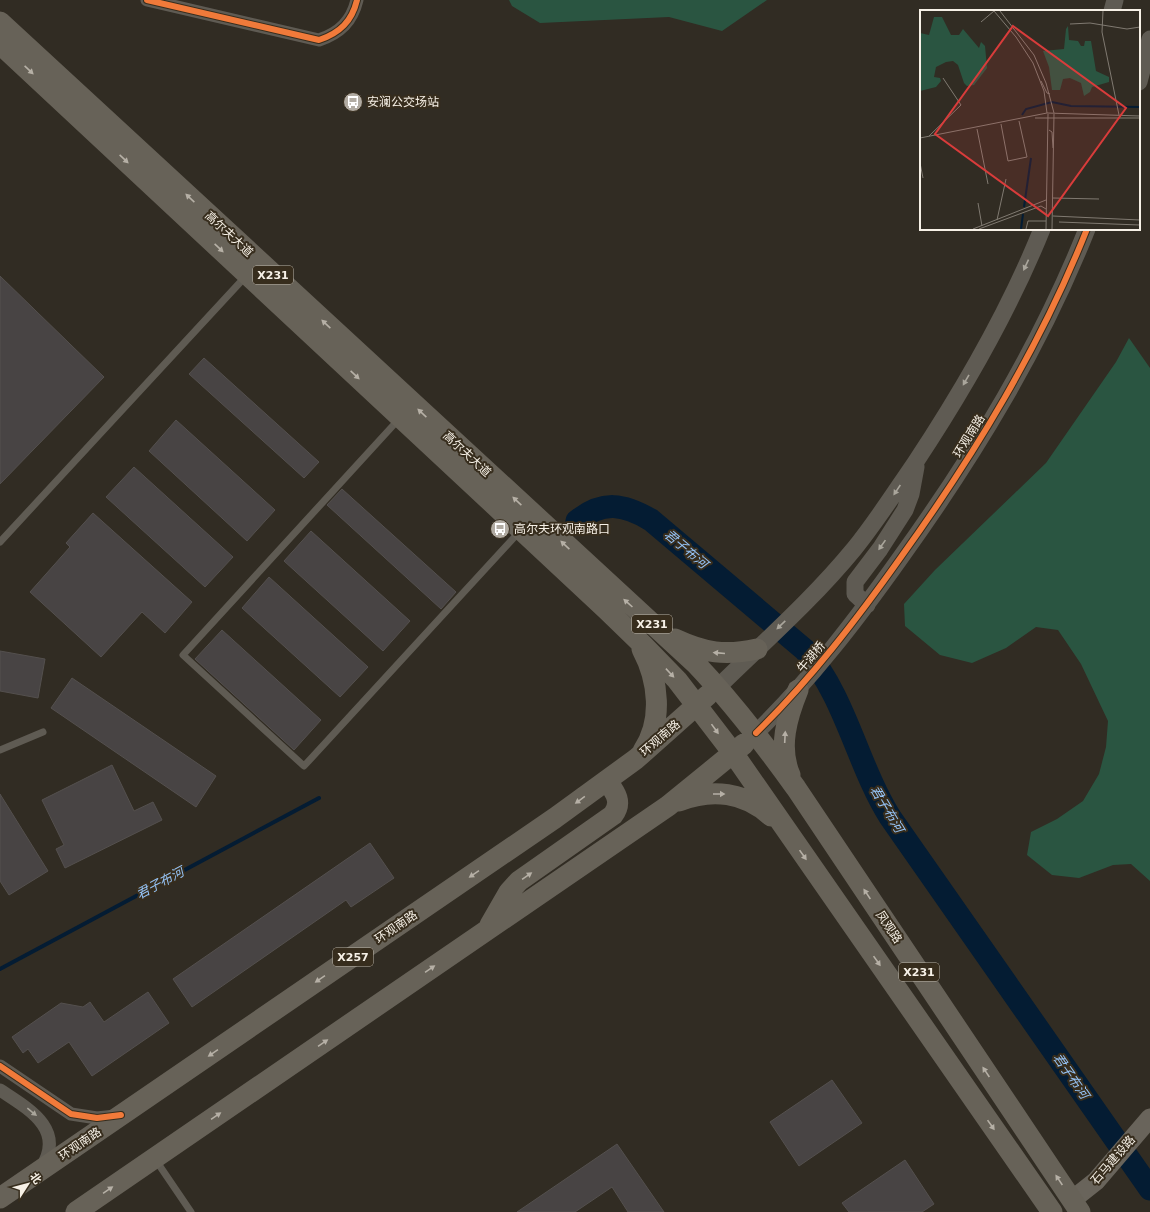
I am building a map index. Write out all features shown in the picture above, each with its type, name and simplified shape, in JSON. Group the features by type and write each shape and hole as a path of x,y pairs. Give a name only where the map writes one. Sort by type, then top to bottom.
{"main road":[{"name":"高尔夫大道","path":"0,22 533,533"},
{"name":"高尔夫大道","path":"0,44 401,418 533,533"},
{"name":"X231","path":"533,533 578,570 648,621 718,687"},
{"name":"X231","path":"578,570 698,705 733,753 1052,1212"},
{"path":"648,621 668,636 707,652 726,653 757,648"},
{"path":"637,638 650,668 656,699 653,730 639,756"},
{"name":"环观南路","path":"0,1198 607,781 639,756 718,687"},
{"name":"凤观路","path":"718,687 756,733 796,788 1076,1206"},
{"path":"796,788 788,770 785,738 786,724 798,690"},
{"path":"76,1212 668,806 756,733"},
{"path":"488,929 509,892 519,881 613,815 618,809 619,802 617,794 607,781"},
{"path":"668,806 692,796 723,793 738,796 752,802 766,811 788,832"},
{"name":"石马建设路","path":"1076,1206 1091,1186 1150,1118"}],"street":[{"path":"147,0 319,40 332,35 344,26 355,9 357,0"},
{"path":"1112,10 1115,0"},
{"path":"1140,78 1150,39"},
{"path":"757,648 805,602 854,549 917,459 954,402 997,325 1042,230"},
{"name":"环观南路","path":"842,638 934,509 1008,393 1057,300 1087,230"},
{"path":"867,605 855,594 855,582 905,510 911,494 917,459"},
{"name":"牛湖桥","path":"798,690 842,638"},
{"name":"环观南路","path":"718,687 757,648"},
{"path":"756,733 798,690"},
{"path":"0,1066 71,1114 97,1118 121,1115"},
{"path":"0,1090 33,1113 42,1122 48,1134 49,1148 46,1161 39,1172"}],"lane":[{"path":"0,542 248,275"},
{"path":"401,418 183,655 304,766 533,533"},
{"path":"0,750 43,732"},
{"path":"154,1158 191,1212"}],"green space":[{"path":"509,0 767,0 722,31 669,17 540,23 512,6"},
{"path":"1129,338 1150,368 1150,881 1131,864 1113,865 1079,878 1052,875 1027,855 1031,832 1057,819 1083,801 1099,774 1106,747 1108,721 1081,664 1058,630 1036,627 1006,648 972,663 940,655 905,626 904,604 935,570 1046,463 1116,362"}],"building":[{"path":"0,276 104,377 0,484"},
{"path":"204,358 319,462 304,478 189,374"},
{"path":"176,420 275,510 247,541 149,451"},
{"path":"134,467 233,557 205,587 106,497"},
{"path":"342,489 456,592 441,609 327,505"},
{"path":"93,513 192,602 165,633 142,612 101,657 30,592 70,547 66,543"},
{"path":"311,531 410,621 383,651 284,561"},
{"path":"269,577 368,667 340,697 242,608"},
{"path":"222,630 321,720 294,750 195,659"},
{"path":"0,651 45,659 38,698 0,691"},
{"path":"72,678 216,776 196,807 51,708"},
{"path":"112,765 134,811 153,802 162,820 65,868 56,849 64,845 42,800"},
{"path":"0,794 48,871 9,895 0,881"},
{"path":"370,843 394,878 351,907 346,900 192,1007 173,979"},
{"path":"148,992 169,1023 92,1076 69,1042 38,1063 28,1049 23,1053 12,1037 61,1003 83,1007 90,1002 104,1022"},
{"path":"832,1080 862,1123 799,1166 770,1122"},
{"path":"617,1144 664,1212 628,1212 612,1187 575,1212 517,1212"},
{"path":"905,1160 934,1204 922,1212 849,1212 842,1203"}],"waterway":[{"name":"君子布河","path":"577,521 587,514 605,507 632,510 651,520 805,650 831,689 879,797 890,817 1150,1189"},
{"name":"君子布河","path":"0,969 319,798"}],"cycle path":[{"path":"147,0 319,40 333,34 344,25 352,14 357,0"},
{"path":"756,733 796,691 833,648 868,603 955,479 1004,399 1049,316 1087,230"},
{"path":"0,1066 71,1114 97,1118 121,1115"}],"place":[{"name":"安澜公交场站","path":"353,102"},
{"name":"高尔夫环观南路口","path":"500,529"}]}
